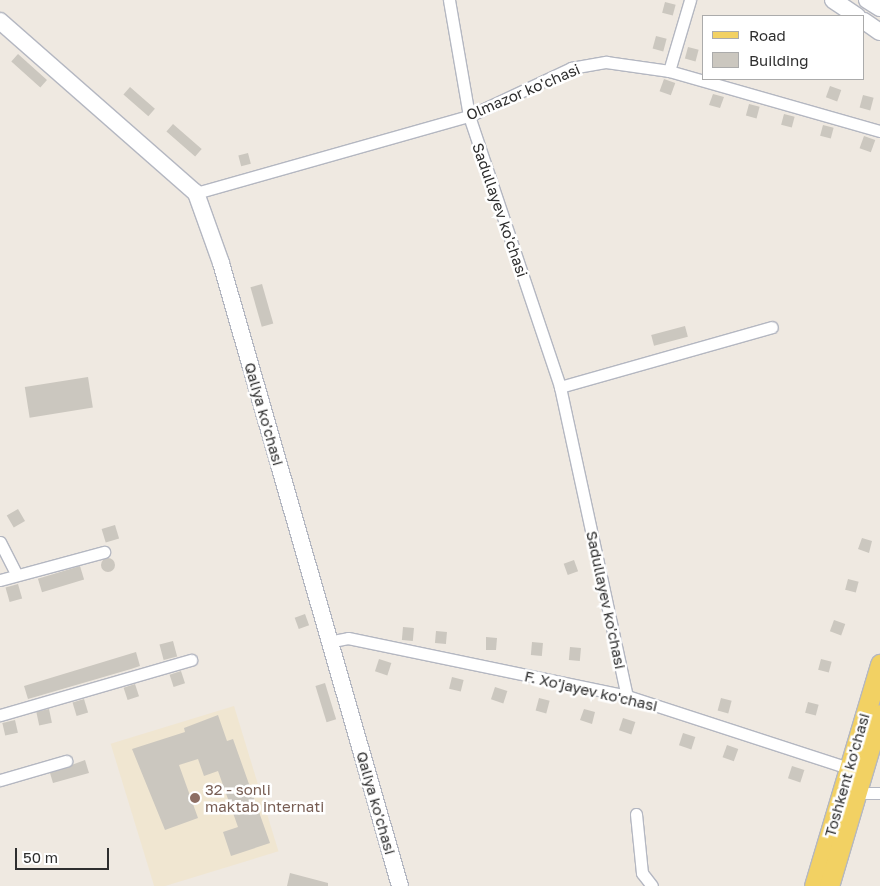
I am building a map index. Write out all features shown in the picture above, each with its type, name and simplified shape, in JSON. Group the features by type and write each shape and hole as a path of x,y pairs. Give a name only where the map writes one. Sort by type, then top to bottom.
{"main road":[{"path":"833,0 856,15"},
{"path":"867,0 880,8"},
{"name":"Qaliya ko'chasi","path":"0,21 196,193 221,263 328,642 400,886"},
{"path":"865,22 880,32"},
{"name":"Toshkent ko'chasi","path":"814,886 880,664"},
{"name":"Toshkent ko'chasi","path":"829,886 880,714"}],"street":[{"name":"Sadullayev ko'chasi","path":"449,0 468,116 560,388 627,696"},
{"path":"669,71 690,0"},
{"name":"Olmazor ko'chasi","path":"196,193 468,116 556,75 588,64 621,62 669,71 880,131"},
{"path":"560,388 772,327"},
{"path":"0,542 17,575"},
{"path":"0,580 104,552"},
{"name":"F. Xo'jayev ko'chasi","path":"328,642 348,638 627,696 848,768"},
{"path":"0,715 191,660"},
{"path":"0,780 66,761"},
{"path":"857,793 880,793"},
{"path":"636,814 642,873 652,886"}],"shaded area":[{"name":"32 - sonli maktab internati","path":"234,706 278,851 165,886 154,886 111,744"}],"building":[{"path":"665,2 676,5 673,15 662,13"},
{"path":"656,36 667,39 663,51 653,49"},
{"path":"688,47 699,50 696,61 685,59"},
{"path":"18,54 47,80 40,88 11,61"},
{"path":"664,79 675,83 671,95 660,91"},
{"path":"830,86 841,90 837,101 826,97"},
{"path":"130,87 155,109 148,116 123,95"},
{"path":"713,94 724,97 720,108 709,105"},
{"path":"863,95 874,98 870,110 860,108"},
{"path":"749,104 760,107 757,118 746,116"},
{"path":"784,114 795,117 792,127 781,125"},
{"path":"173,124 202,149 195,156 166,132"},
{"path":"823,125 834,128 831,138 820,136"},
{"path":"864,136 875,140 871,152 860,148"},
{"path":"248,153 251,164 241,166 238,156"},
{"path":"262,284 273,323 262,327 250,287"},
{"path":"685,326 688,337 654,346 651,335"},
{"path":"88,377 93,408 30,418 25,387"},
{"path":"18,509 25,521 14,528 7,516"},
{"path":"115,525 119,538 106,542 102,529"},
{"path":"862,538 872,541 869,553 858,549"},
{"path":"105,558 111,558 115,565 111,572 105,572 101,568 101,562"},
{"path":"574,560 578,571 568,575 564,564"},
{"path":"80,566 84,579 42,592 38,579"},
{"path":"848,579 859,582 856,592 845,590"},
{"path":"18,584 22,598 10,602 6,588"},
{"path":"305,614 309,625 299,629 295,618"},
{"path":"834,620 845,624 841,635 830,631"},
{"path":"403,627 414,628 413,641 402,640"},
{"path":"436,631 447,632 446,644 435,643"},
{"path":"486,637 497,638 496,650 486,650"},
{"path":"173,641 177,656 164,660 159,645"},
{"path":"532,642 543,643 542,656 531,655"},
{"path":"570,647 581,648 580,661 569,660"},
{"path":"136,652 140,666 28,699 24,686"},
{"path":"379,659 391,663 387,675 375,671"},
{"path":"821,659 832,662 829,672 818,670"},
{"path":"181,671 185,683 174,687 170,675"},
{"path":"452,677 464,680 461,692 449,689"},
{"path":"325,683 336,719 327,722 315,686"},
{"path":"135,684 139,696 128,700 124,688"},
{"path":"495,687 507,691 503,703 491,699"},
{"path":"539,698 550,701 546,713 536,711"},
{"path":"721,698 732,701 728,713 718,711"},
{"path":"84,699 88,712 77,716 73,703"},
{"path":"808,702 819,705 816,715 805,713"},
{"path":"49,709 52,723 39,725 36,712"},
{"path":"584,709 595,712 592,724 580,720"},
{"path":"218,715 227,741 233,739 270,843 231,856 223,832 238,827 218,771 204,776 198,759 179,765 198,818 165,830 132,749 185,732 184,728"},
{"path":"623,718 635,722 631,734 619,730"},
{"path":"15,720 18,733 5,736 2,723"},
{"path":"683,733 695,737 691,749 679,745"},
{"path":"727,745 738,749 734,761 723,757"},
{"path":"85,760 89,773 53,783 50,773"},
{"path":"792,766 804,770 800,782 788,778"},
{"path":"290,873 328,883 328,886 287,886"}],"place":[{"name":"32 - sonli maktab internati","path":"195,798"}]}
